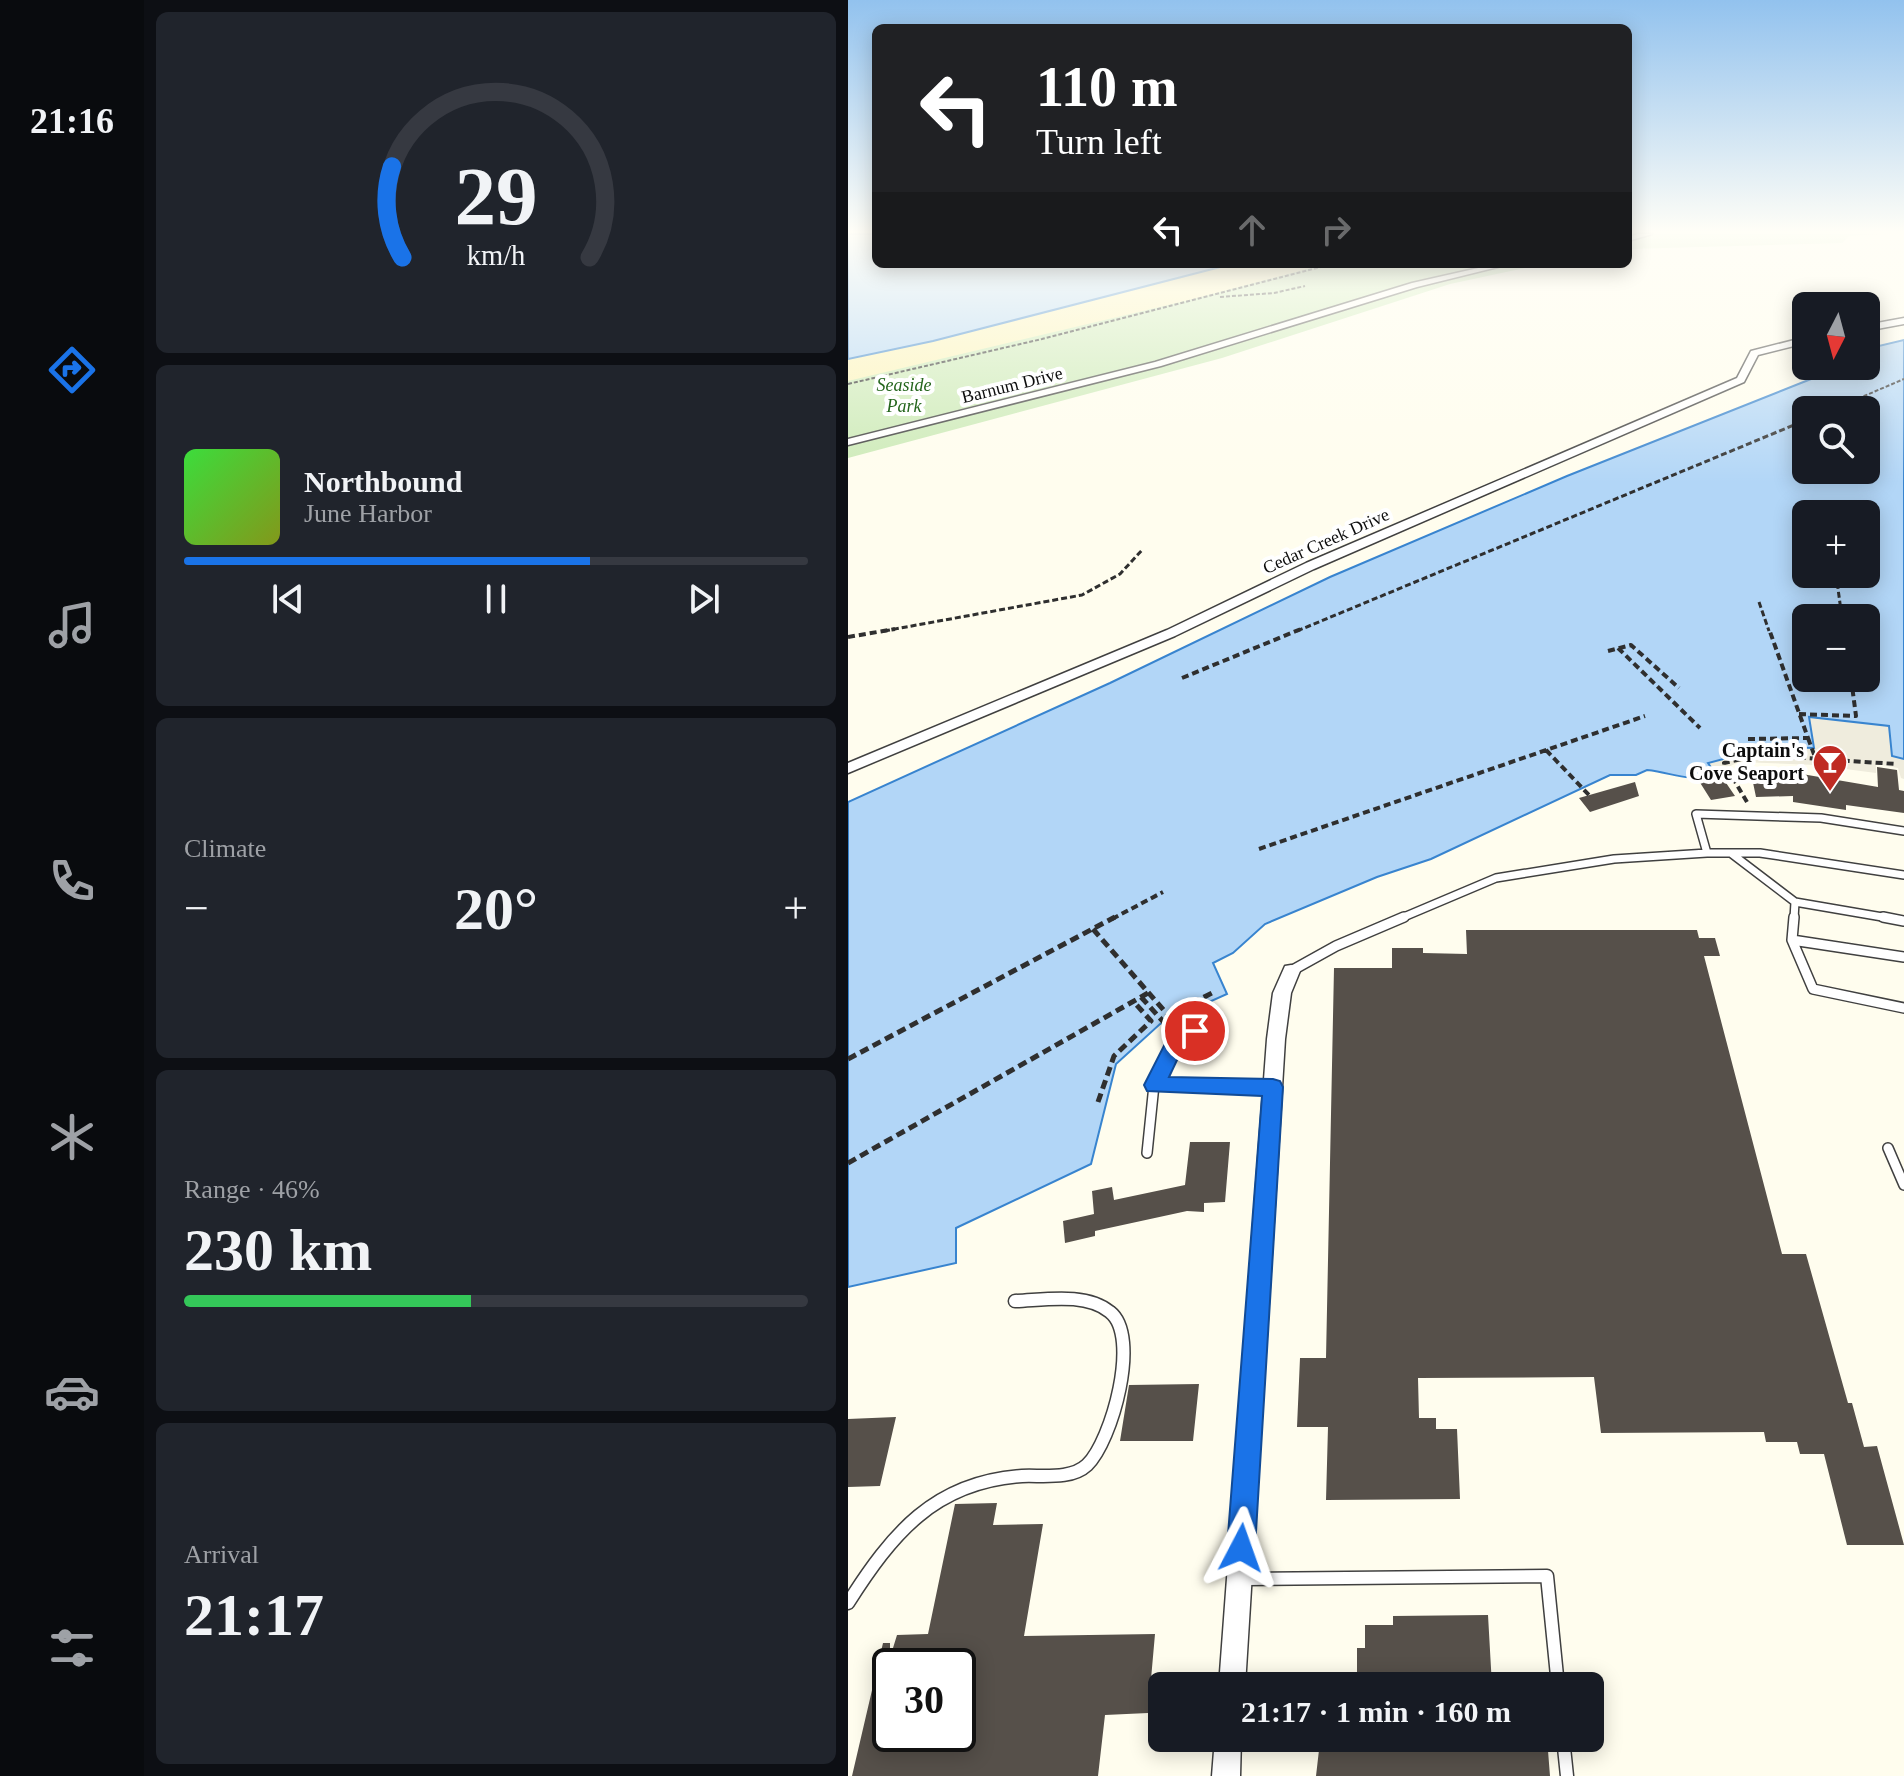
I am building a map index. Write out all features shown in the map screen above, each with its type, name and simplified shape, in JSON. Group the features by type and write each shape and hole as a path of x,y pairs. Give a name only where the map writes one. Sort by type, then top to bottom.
{"street":[{"name":"Barnum Drive","path":"848,432 1144,358 1287,317"},
{"name":"Barnum Drive","path":"848,442 1158,364 1311,317"},
{"path":"1880,325 1904,321"},
{"name":"Cedar Creek Drive","path":"848,768 1157,639 1310,566 1741,380 1754,353 1792,344"},
{"path":"1233,1672 1273,1087 1282,993 1291,971"},
{"path":"1226,1776 1227,1752"}],"lane":[{"path":"1707,853 1696,814 1821,818 1904,831"},
{"path":"1731,853 1795,902 1904,921"},
{"path":"1291,971 1376,927 1496,878 1614,859 1760,853 1904,875"},
{"path":"1795,902 1792,940 1813,989 1904,1008"},
{"path":"1792,940 1904,957"},
{"path":"1147,1153 1154,1085 1178,1037 1211,1024"},
{"path":"1154,1085 1273,1087"},
{"path":"1888,1148 1904,1185"},
{"path":"848,1603 876,1558 914,1517 941,1495 992,1478 1067,1473 1085,1466 1098,1449 1112,1410 1123,1359 1124,1331 1110,1311 1078,1300 1015,1301"},
{"path":"1239,1579 1547,1576 1557,1672"},
{"path":"1564,1752 1567,1776"}],"path":[{"path":"848,384 1127,317"},
{"path":"1863,396 1904,379"},
{"path":"1182,678 1792,426"},
{"path":"848,637 1082,595 1120,574 1143,549"},
{"path":"1759,602 1815,757"},
{"path":"1608,651 1631,645 1679,688"},
{"path":"1618,648 1700,728"},
{"path":"1799,714 1856,716 1853,692"},
{"path":"1259,849 1645,716"},
{"path":"1748,739 1808,738"},
{"path":"1546,750 1589,795"},
{"path":"1755,816 1724,763 1760,755 1896,764"},
{"path":"848,1059 1163,892"},
{"path":"1093,929 1168,1015 1214,992"},
{"path":"848,1163 1148,993"},
{"path":"1141,997 1161,1020"},
{"path":"1098,1102 1114,1056 1151,1021 1133,1002"}],"green space":[{"name":"Seaside Park","path":"1027,317 1349,317 1222,358 848,458 848,359"}],"sand":[{"path":"1027,317 1118,317 848,381 848,359"}],"shaded area":[{"path":"1808,717 1889,726 1892,756 1904,759 1904,779 1898,768 1876,764 1876,773 1815,765 1739,762 1715,773 1707,763 1731,757 1750,746 1813,748"}],"water":[{"path":"848,317 1027,317 933,341 848,359"},
{"path":"1904,340 1904,759 1892,756 1889,726 1809,717 1814,748 1750,746 1731,757 1708,763 1715,773 1695,777 1647,770 1636,775 1610,775 1431,859 1377,877 1265,924 1233,953 1213,963 1227,994 1160,1024 1116,1064 1091,1164 956,1228 956,1263 848,1287 848,802 1110,683 1330,577 1567,476 1808,380 1880,380 1880,346"}],"building":[{"name":"Captain's Cove Seaport","path":"1877,767 1897,770 1899,790 1904,791 1904,813 1846,805 1846,810 1793,802 1793,796 1756,797 1751,773 1796,773 1878,787"},
{"path":"1722,777 1735,796 1711,800 1699,781"},
{"path":"1635,782 1639,796 1590,812 1579,798"},
{"path":"1466,930 1697,930 1699,938 1715,938 1720,956 1704,956 1782,1254 1806,1254 1848,1403 1852,1403 1864,1447 1877,1446 1904,1545 1847,1545 1824,1454 1800,1454 1797,1442 1766,1442 1764,1432 1601,1433 1594,1377 1418,1378 1419,1418 1436,1418 1436,1429 1457,1429 1460,1499 1326,1500 1328,1427 1297,1427 1300,1358 1326,1358 1334,968 1392,968 1392,948 1423,948 1423,953 1467,954"},
{"path":"1190,1142 1230,1142 1225,1202 1204,1203 1204,1212 1187,1211 1095,1231 1095,1236 1065,1243 1063,1221 1094,1214 1092,1191 1112,1187 1114,1200 1185,1185"},
{"path":"1199,1384 1193,1441 1120,1441 1129,1385"},
{"path":"896,1417 880,1486 848,1487 848,1419"},
{"path":"997,1503 993,1525 1043,1524 1024,1636 1155,1634 1152,1672 1148,1672 1148,1713 1105,1715 1098,1776 852,1776 872,1690 872,1752 976,1752 976,1648 893,1648 897,1635 928,1634 955,1504"},
{"path":"1488,1615 1491,1672 1357,1672 1357,1648 1365,1648 1365,1625 1393,1625 1393,1616"},
{"path":"1319,1752 1548,1752 1550,1776 1316,1776"}],"place":[{"name":"Captain's Cove Seaport","path":"1830,793"}],"route":[{"path":"1195,1031 1178,1037 1154,1085 1273,1087 1241,1548"}]}
